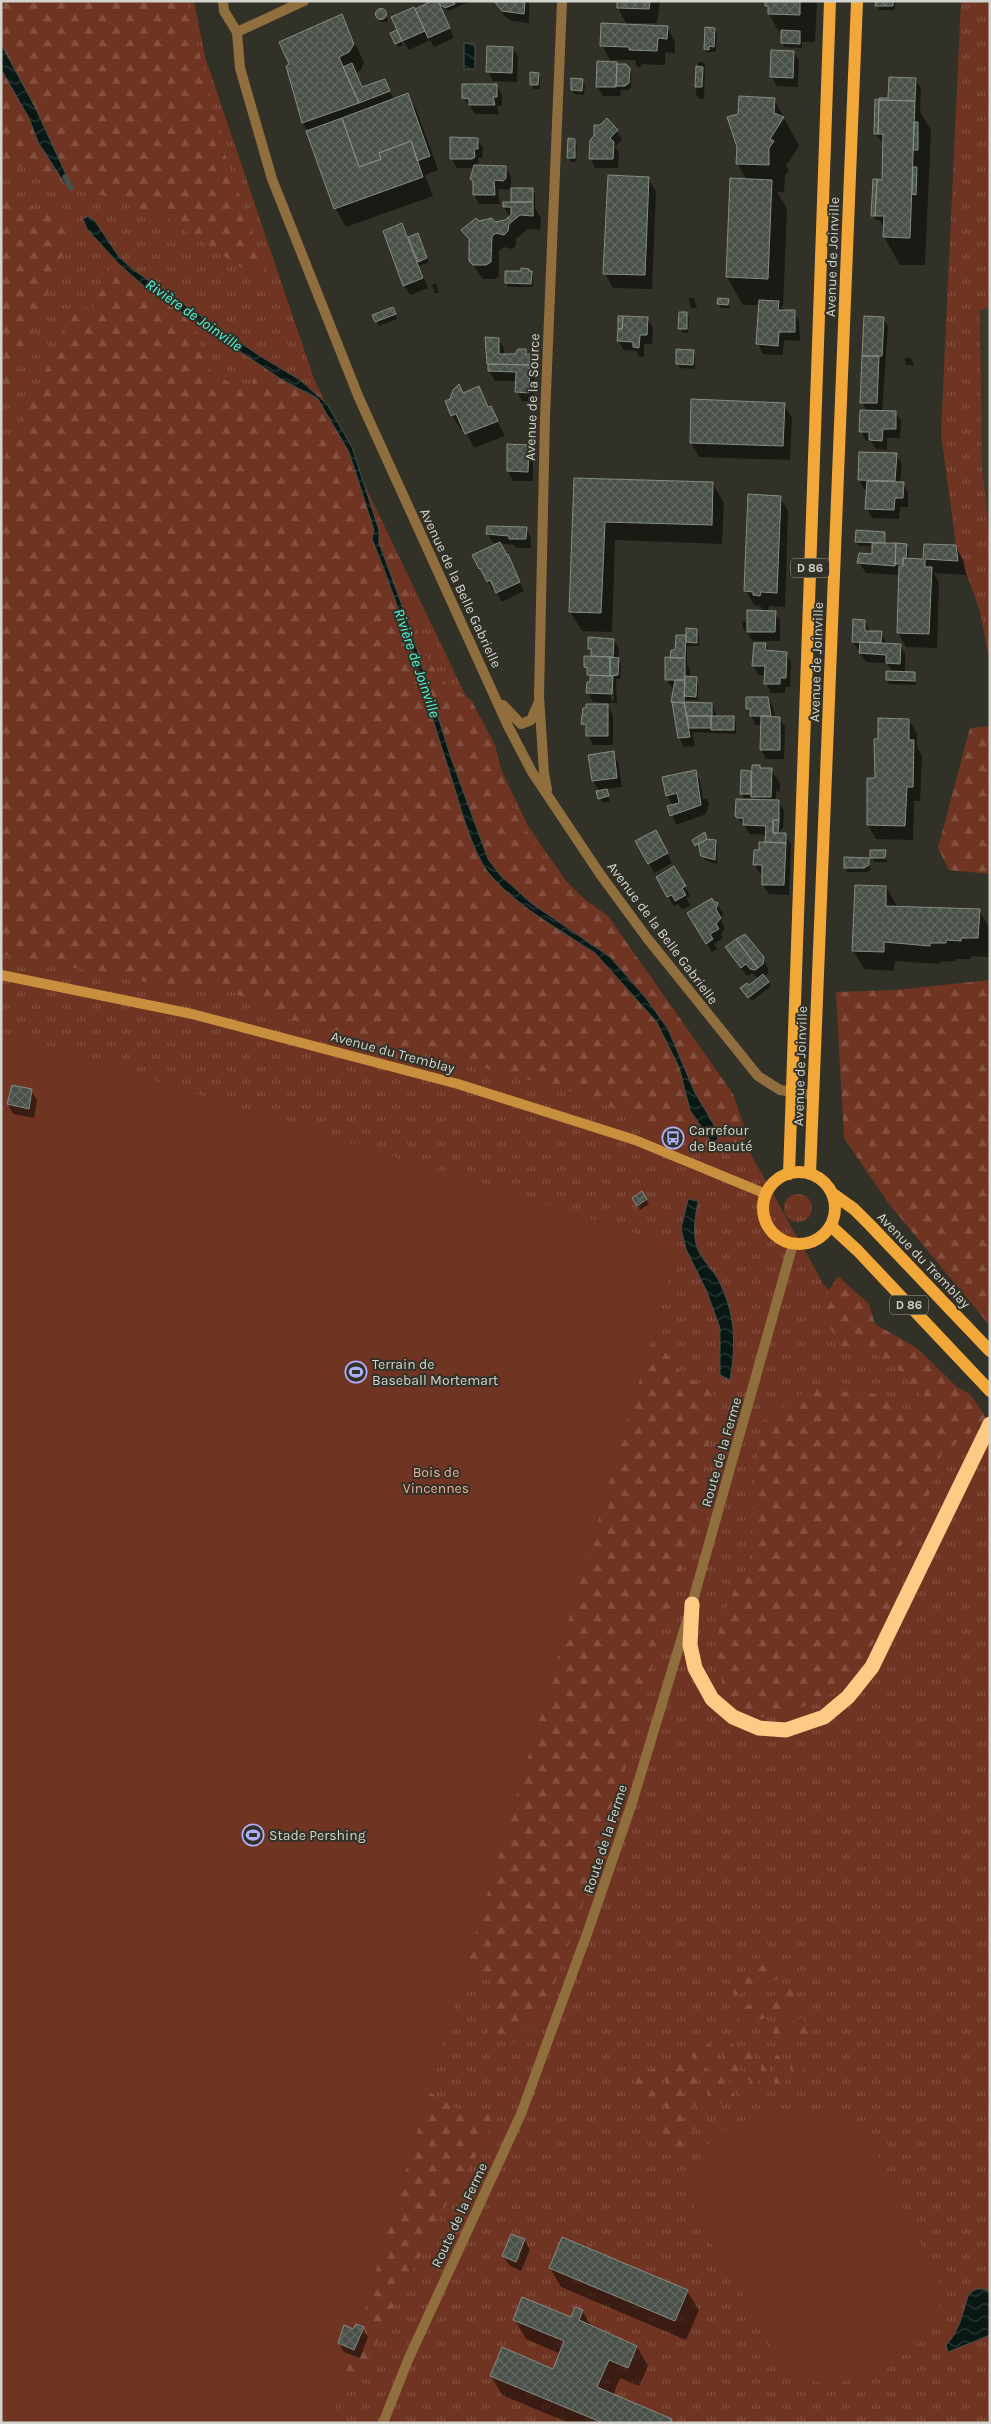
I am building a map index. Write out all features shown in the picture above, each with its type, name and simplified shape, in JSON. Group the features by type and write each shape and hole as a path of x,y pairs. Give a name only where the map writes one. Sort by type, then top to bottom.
{"highway":[{"path":"692,1604 690,1645 695,1668 712,1699 733,1717 759,1728 786,1730 824,1717 848,1697 872,1666 990,1424"}],"main road":[{"name":"Avenue de Joinville","path":"789,1174 830,1"},
{"name":"Avenue de Joinville","path":"810,1174 857,1"},
{"name":"Avenue du Tremblay","path":"1,975 192,1014 458,1084 635,1140 766,1194"},
{"path":"789,1174 810,1174 819,1178 833,1194 835,1205 831,1226 818,1239 793,1244 774,1234 767,1225 764,1215 766,1194 772,1185 789,1174"},
{"name":"Avenue du Tremblay","path":"833,1194 854,1209 870,1225 990,1351"},
{"name":"D 86","path":"831,1226 988,1388"}],"street":[{"path":"223,1 224,11 238,32 304,1"},
{"name":"Avenue de la Source","path":"548,794 544,773 539,696 545,417 562,1"},
{"name":"Avenue de la Belle Gabrielle","path":"238,32 240,68 272,179 359,398 497,698 508,726 532,772 600,874 647,938 758,1076 780,1090 814,1095"},
{"path":"497,698 521,724 531,720 535,714 539,696"},
{"name":"Route de la Ferme","path":"383,2423 408,2360 527,2096 588,1931 632,1803 692,1604 793,1244"}],"shaded area":[{"path":"990,308 990,540 982,467 980,310"}],"green space":[{"name":"Bois de Vincennes","path":"1,1 194,1 205,57 314,379 528,826 735,1126 824,1285 990,1439 990,2423 1,2423"},
{"path":"1,1 187,2 223,149 272,288 165,217 1,160"},
{"path":"961,1 990,1 990,308 980,310 982,467 990,540 990,664 980,611 956,545 941,434"},
{"path":"1,192 59,220 71,232 1,410"},
{"path":"110,267 152,279 195,329 212,374 249,391 259,364 315,399 337,437 415,604 418,642 441,680 471,700 495,745 509,801 543,858 583,898 608,916 733,1094 747,1135 735,1157 703,1148 584,1095 422,1051 285,1018 226,989 194,991 1,954 1,468 11,442 76,307 92,309"},
{"path":"990,726 990,874 949,870 938,848 970,728"},
{"path":"990,980 990,1326 889,1204 844,1138 836,992 895,990"},
{"name":"Stade Pershing","path":"1,1032 679,1247 331,2423 1,2423"},
{"path":"798,1194 808,1198 812,1208 808,1218 798,1222 788,1218 784,1208 788,1198"},
{"path":"838,1276 869,1304 875,1324 917,1348 957,1387 970,1394 988,1420 941,1454 920,1524 902,1543 889,1575 897,1595 875,1641 848,1685 813,1703 773,1717 752,1717 727,1693 715,1664 720,1621 734,1591 750,1567 752,1504 762,1422 809,1389 879,1394 906,1418 921,1412 922,1397 894,1365 869,1351 841,1350 820,1305"},
{"path":"634,1344 660,1346 684,1377 713,1388 702,1512 661,1629 645,1699 601,1854 544,2013 511,2045 487,2035 494,2016 492,1981 468,1974 445,2002"},
{"path":"778,1959 786,1976 734,1996 731,1979"},
{"path":"792,1988 800,2005 740,2027 735,2010"},
{"path":"803,2017 815,2045 774,2036 771,2028"},
{"path":"715,2042 736,2099 727,2103 701,2048"},
{"path":"718,2042 733,2044 748,2094 738,2098"},
{"path":"697,2048 722,2103 714,2107 690,2050"},
{"path":"740,2048 754,2051 759,2091 752,2092"},
{"path":"683,2051 710,2112 703,2120 669,2060"},
{"path":"759,2052 770,2053 770,2087 763,2088"},
{"path":"775,2055 786,2058 786,2085 774,2086"},
{"path":"790,2059 804,2062 800,2083 791,2083"},
{"path":"666,2062 699,2122 693,2130 657,2066"},
{"path":"654,2068 691,2133 684,2142 646,2073"},
{"path":"644,2075 683,2146 677,2159 633,2080"},
{"path":"415,2084 460,2110 498,2113 477,2155 446,2205 361,2374 327,2391"},
{"path":"792,2109 814,2111 834,2117 852,2126 870,2139 939,2281 940,2305 938,2314 929,2331 922,2339 884,2367 849,2380 824,2383 812,2381 800,2376 788,2367 760,2328 739,2288 707,2236 696,2215 692,2201 691,2193 694,2172 700,2157 709,2144 732,2126 746,2120"}],"water":[{"path":"464,43 475,44 475,69 464,69"},
{"path":"1,44 35,107 69,181 65,184 38,142 29,118 1,69"},
{"path":"88,216 95,221 119,257 135,271 260,356 300,380 327,404 352,447 379,530 379,543 410,627 451,758 488,859 500,875 531,903 610,957 645,997 668,1029 695,1093 713,1123 718,1139 714,1142 711,1141 690,1110 679,1067 656,1021 595,953 515,899 492,877 479,858 464,819 395,599 372,539 374,530 349,452 318,399 281,379 147,289 118,263 87,229 83,219"},
{"path":"688,1199 698,1201 694,1228 695,1241 702,1257 718,1279 731,1317 734,1341 730,1380 720,1375 720,1328 707,1292 686,1249 681,1229"},
{"path":"977,2289 990,2292 990,2335 948,2352 946,2345 954,2335 968,2296"}],"building":[{"path":"432,1 438,1 450,28 428,38 415,9"},
{"path":"445,1 454,1 455,4 445,8 439,4"},
{"path":"494,1 525,1 524,14 502,11"},
{"path":"617,1 652,1 650,2 649,9 617,8"},
{"path":"765,1 800,1 800,15 768,14 768,6 765,6"},
{"path":"876,1 893,1 893,6 875,6"},
{"path":"414,7 425,31 402,41 391,17"},
{"path":"379,9 383,9 386,14 385,18 379,19 376,16 376,12"},
{"path":"342,14 354,44 349,52 339,57 359,103 302,123 286,66 289,64 279,42"},
{"path":"601,23 668,26 667,39 658,38 657,51 629,50 629,47 600,46"},
{"path":"705,27 715,28 714,47 709,46 709,50 704,49"},
{"path":"397,30 402,41 395,44 390,33"},
{"path":"781,30 800,31 800,44 781,43"},
{"path":"487,46 513,47 512,73 486,72"},
{"path":"771,50 794,51 793,78 770,77"},
{"path":"597,61 617,62 616,87 596,87"},
{"path":"352,63 362,87 385,79 390,91 359,103 343,67"},
{"path":"617,64 626,64 630,68 629,83 625,86 616,86"},
{"path":"696,66 703,67 702,87 695,87"},
{"path":"530,72 539,73 538,85 530,85"},
{"path":"889,77 916,78 915,101 879,100 879,98 888,98"},
{"path":"571,78 583,79 582,91 571,90"},
{"path":"462,84 497,84 497,97 493,97 495,105 469,105 469,99 462,98"},
{"path":"408,93 430,156 417,161 411,141 379,153 381,159 359,167 342,118"},
{"path":"739,96 775,98 774,113 784,117 770,139 774,141 769,148 769,165 736,164 737,147 727,117 738,114"},
{"path":"875,99 879,100 878,134 874,134"},
{"path":"879,100 915,101 910,238 883,237 884,216 875,216 877,179 882,180 883,134 878,134"},
{"path":"342,118 359,167 381,159 379,153 411,141 423,177 334,209 306,131"},
{"path":"607,118 618,130 610,138 614,142 613,159 589,159 590,140 594,136 594,125 600,125"},
{"path":"914,122 918,122 918,150 913,150"},
{"path":"450,137 478,138 478,149 474,149 475,157 472,159 450,159"},
{"path":"568,138 575,139 575,158 567,158"},
{"path":"474,165 506,166 506,178 503,181 494,180 495,195 473,195 473,181 470,179"},
{"path":"913,167 917,167 916,195 912,194"},
{"path":"608,175 649,177 645,275 603,274"},
{"path":"730,178 772,180 768,279 726,277"},
{"path":"873,179 877,179 875,216 871,216"},
{"path":"511,188 533,188 533,202 511,202"},
{"path":"503,202 533,202 533,216 520,215 509,224 508,231 504,235 496,233 492,236 491,262 486,265 473,265 469,261 469,239 461,230 476,218 479,221 492,218 495,222 505,220 511,215 511,207 503,207"},
{"path":"402,223 423,278 403,286 383,231"},
{"path":"418,233 427,258 418,262 408,237"},
{"path":"521,268 532,271 531,284 505,283 505,271 521,271"},
{"path":"718,298 729,299 728,305 717,304"},
{"path":"759,300 779,301 778,310 795,310 795,332 779,332 778,346 756,344"},
{"path":"393,307 396,314 375,322 372,315"},
{"path":"679,312 687,312 687,329 678,329"},
{"path":"618,316 623,316 622,329 618,329"},
{"path":"623,316 648,317 647,335 640,335 639,348 633,347 633,342 617,341 618,329 622,329"},
{"path":"864,316 884,317 882,356 862,356"},
{"path":"485,337 499,338 499,354 515,354 518,349 526,349 526,354 530,354 530,365 487,364"},
{"path":"676,349 694,350 693,365 676,364"},
{"path":"862,356 879,356 877,403 860,403"},
{"path":"488,364 530,365 529,393 515,392 516,372 488,371"},
{"path":"459,384 463,393 479,386 488,407 491,406 498,421 465,434 456,414 451,416 445,401 450,399 453,390"},
{"path":"691,399 785,403 783,446 690,443"},
{"path":"860,410 896,411 896,429 883,429 882,441 869,440 869,432 859,432"},
{"path":"507,444 529,445 528,472 507,471"},
{"path":"859,452 897,453 895,481 858,480"},
{"path":"574,478 713,482 712,525 605,522 601,613 569,612"},
{"path":"867,481 904,482 903,498 895,498 894,510 865,509"},
{"path":"748,494 781,496 777,593 761,592 760,596 753,595 753,592 744,591"},
{"path":"487,526 527,527 526,539 509,539 509,536 486,534"},
{"path":"856,530 885,532 885,543 855,542"},
{"path":"500,542 508,554 520,582 496,593 490,580 487,582 472,555"},
{"path":"872,543 896,543 895,566 857,563 859,553 872,554"},
{"path":"896,543 907,544 906,559 903,558 903,564 895,564"},
{"path":"924,544 956,545 958,561 925,559 925,567 932,567 929,634 897,633 899,566 903,566 903,558 923,559"},
{"path":"747,610 776,611 775,632 747,632"},
{"path":"853,619 865,620 865,631 882,631 881,643 852,642"},
{"path":"686,628 697,629 697,643 686,642"},
{"path":"676,635 686,635 685,658 670,658 671,650 675,650"},
{"path":"588,637 614,639 613,657 591,656 591,649 588,649"},
{"path":"860,642 901,644 900,664 886,663 886,655 859,653"},
{"path":"754,643 766,643 765,650 787,652 786,678 780,678 780,684 764,684 765,666 752,666"},
{"path":"584,656 610,657 610,676 587,675 587,668 584,667"},
{"path":"610,657 619,658 618,675 610,676"},
{"path":"665,657 685,658 685,680 665,680"},
{"path":"886,671 915,672 915,681 886,680"},
{"path":"590,675 613,676 612,694 586,693 587,682 590,682"},
{"path":"685,676 697,677 696,697 684,696"},
{"path":"675,680 685,680 684,703 671,702"},
{"path":"746,697 768,697 771,716 750,716 750,709 746,709"},
{"path":"672,702 684,703 690,737 678,738"},
{"path":"684,702 712,703 712,716 687,716"},
{"path":"586,704 608,704 608,736 586,736 586,725 581,724 583,708 586,708"},
{"path":"687,716 711,716 711,728 689,728"},
{"path":"711,716 734,716 734,730 711,730"},
{"path":"761,716 780,717 780,750 760,750"},
{"path":"878,718 909,719 909,740 914,740 913,787 907,787 905,826 867,825 867,778 875,778 874,739 878,739"},
{"path":"614,751 617,778 592,781 588,755"},
{"path":"752,765 760,765 760,768 772,768 771,797 751,797"},
{"path":"696,770 701,805 670,816 667,806 679,803 677,793 666,796 662,777"},
{"path":"741,770 751,771 751,794 740,794"},
{"path":"607,789 609,796 598,799 596,791"},
{"path":"736,799 779,800 779,820 773,820 773,833 786,833 786,843 765,842 766,826 743,825 743,818 735,816"},
{"path":"773,820 779,820 778,833 773,833"},
{"path":"656,830 668,853 648,864 635,841"},
{"path":"705,832 707,839 695,846 692,840"},
{"path":"707,839 716,840 715,860 701,856 698,844"},
{"path":"759,842 786,843 784,885 762,885 762,865 753,865 754,850 759,850"},
{"path":"870,850 886,850 885,858 870,858"},
{"path":"844,857 869,858 869,865 864,868 844,868"},
{"path":"674,866 686,886 682,888 686,895 675,901 672,895 667,897 656,877"},
{"path":"855,885 886,886 886,906 980,909 978,938 961,938 961,941 946,940 946,943 930,943 930,946 884,942 884,952 852,951"},
{"path":"712,898 713,901 718,903 716,909 721,918 716,924 719,929 710,934 713,939 706,944 687,913"},
{"path":"745,934 764,957 763,964 758,968 736,939"},
{"path":"736,939 758,968 755,970 750,969 746,964 741,968 725,947"},
{"path":"763,974 769,982 748,998 740,988 747,983 749,985"},
{"path":"12,1085 32,1089 29,1109 7,1104"},
{"path":"642,1191 647,1199 637,1206 632,1198"},
{"path":"511,2234 525,2239 516,2262 502,2256"},
{"path":"562,2237 688,2290 675,2321 549,2268"},
{"path":"522,2297 571,2317 575,2307 583,2310 579,2320 637,2346 628,2368 609,2360 597,2387 672,2419 671,2423 603,2423 490,2376 502,2347 553,2369 564,2341 513,2320"},
{"path":"356,2324 364,2327 354,2350 338,2343 344,2325 353,2329"}],"waterway":[{"name":"Rivière de Joinville","path":"65,177 71,188"}],"place":[{"name":"Carrefour de Beauté","path":"673,1138"},
{"name":"Terrain de Baseball Mortemart","path":"356,1372"},
{"name":"Stade Pershing","path":"253,1835"}]}
